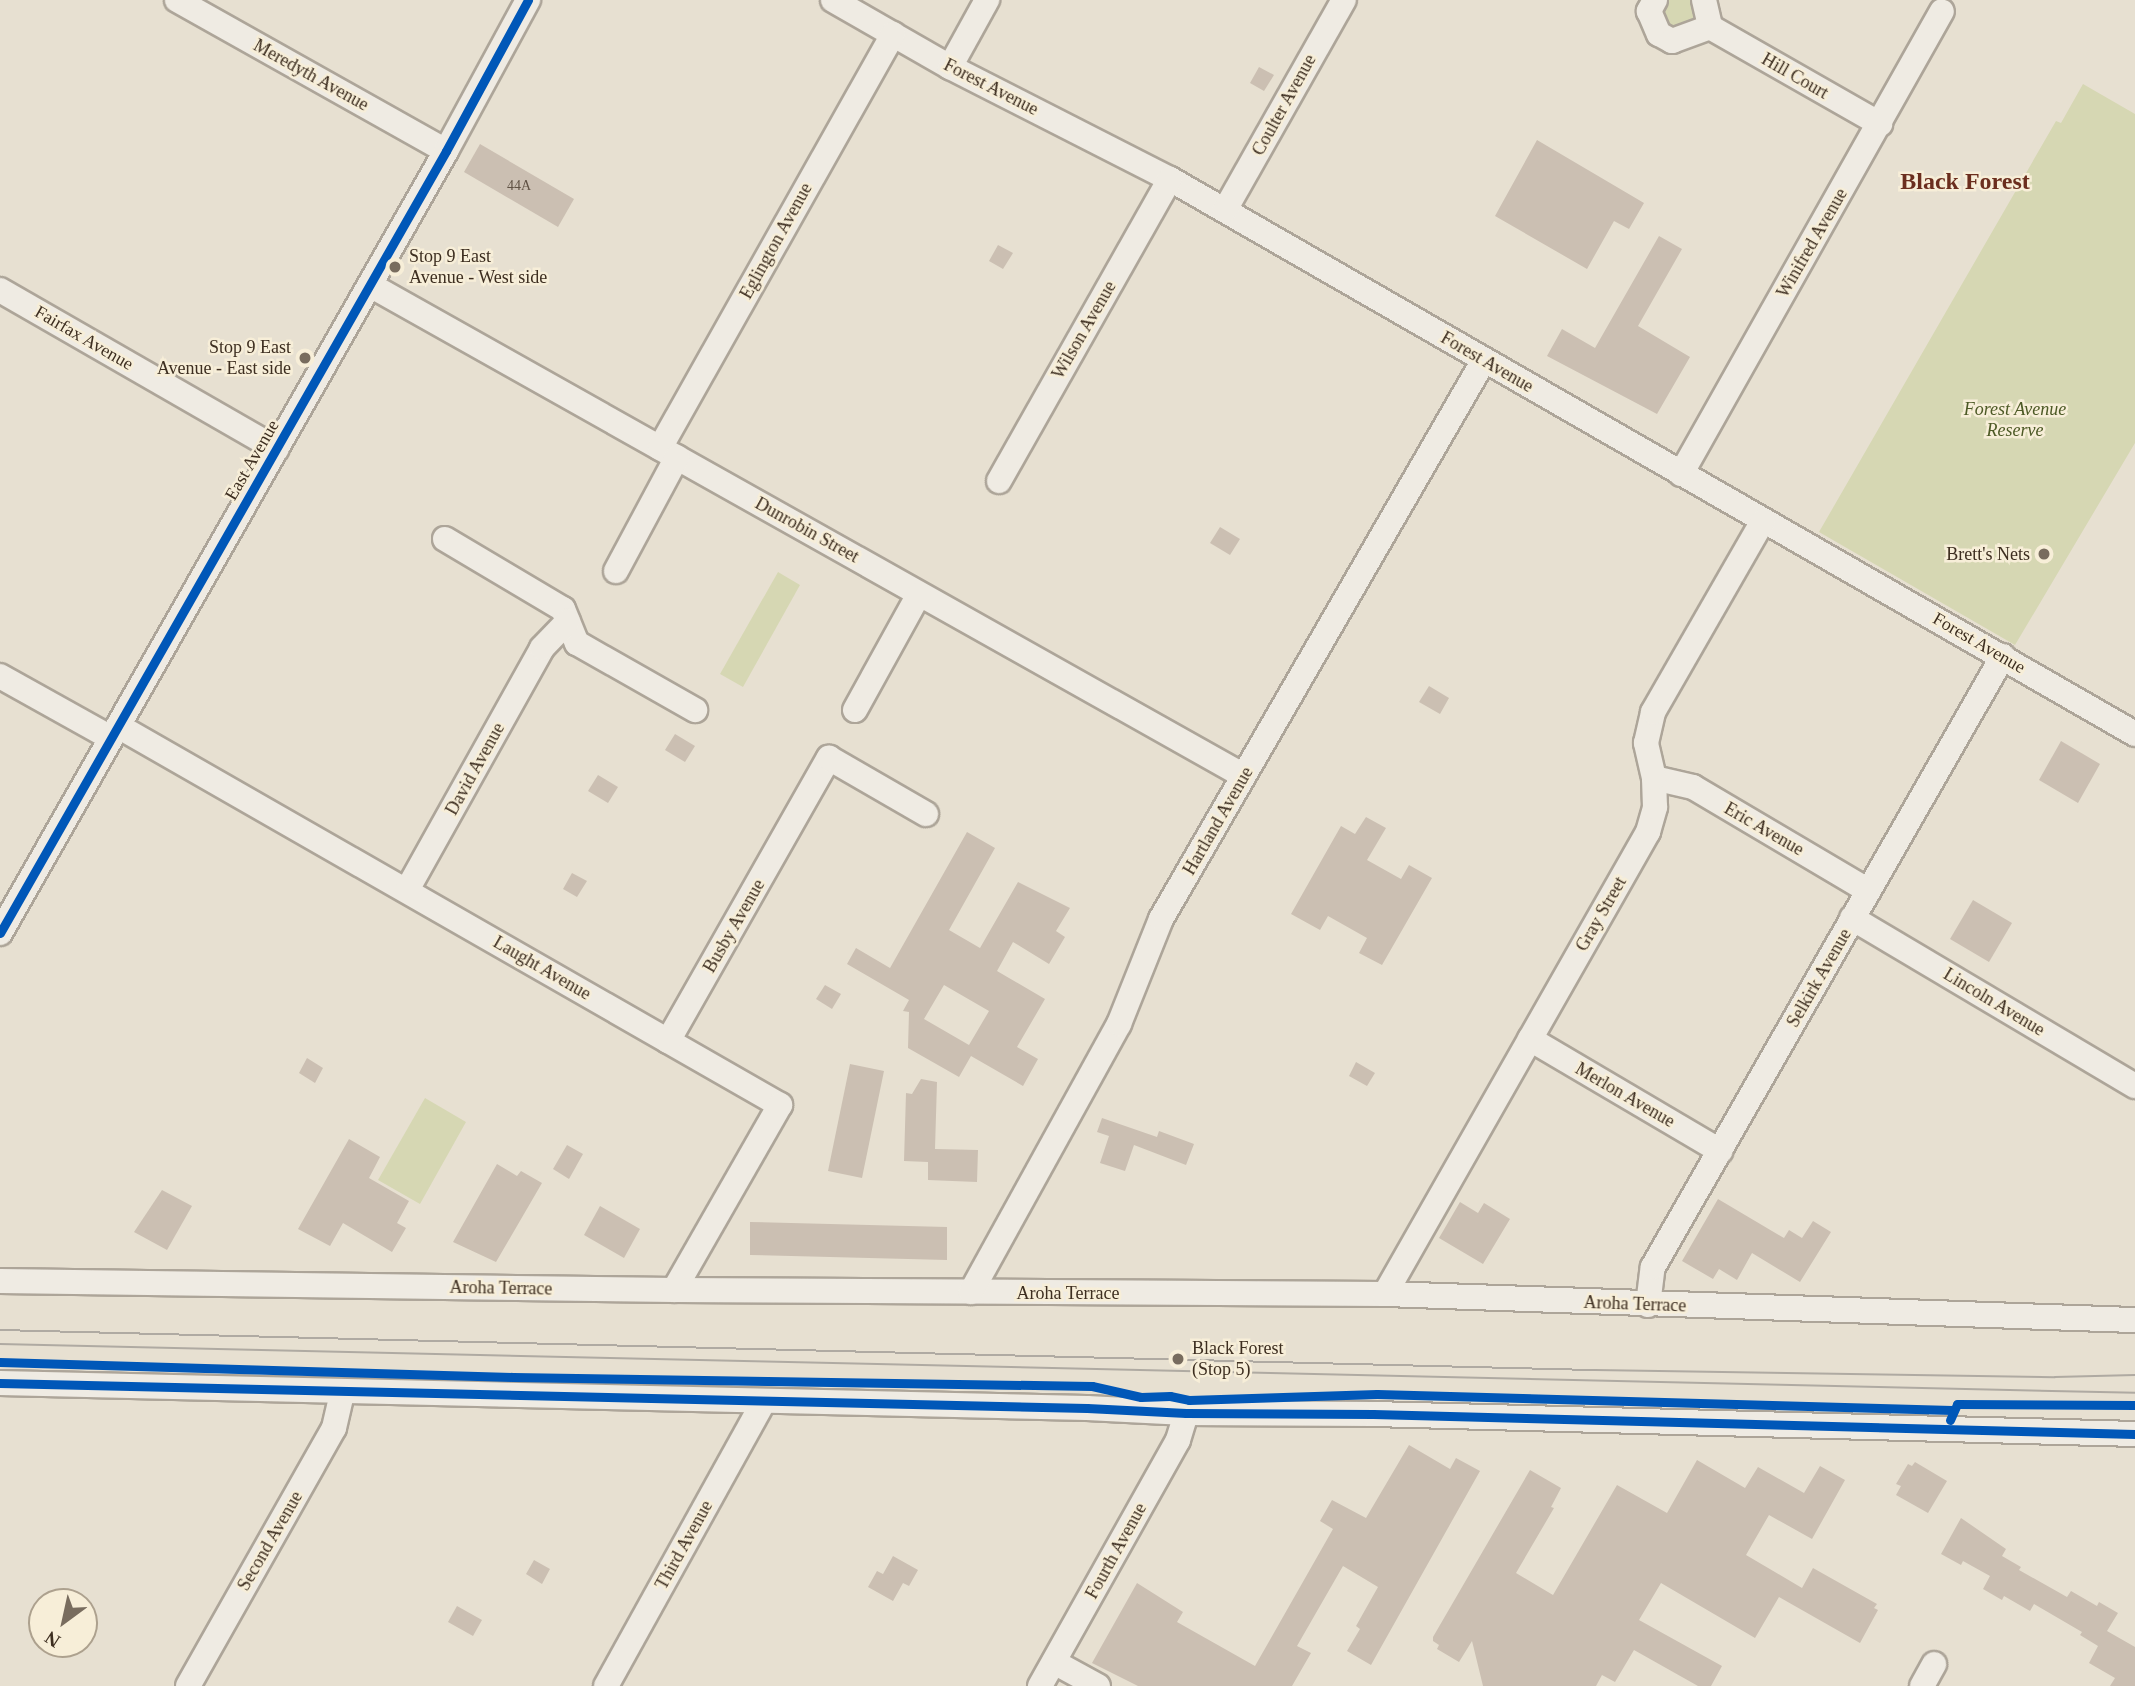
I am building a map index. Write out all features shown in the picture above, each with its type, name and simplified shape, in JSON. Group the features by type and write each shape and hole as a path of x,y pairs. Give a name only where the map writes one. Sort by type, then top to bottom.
{"street":[{"name":"Meredyth Avenue","path":"177,0 446,151"},
{"name":"East Avenue","path":"0,933 446,151 528,0"},
{"name":"Forest Avenue","path":"833,0 950,67 1170,179 2135,734"},
{"path":"950,67 987,0"},
{"name":"Coulter Avenue","path":"1224,210 1343,0"},
{"path":"1655,0 1649,11 1658,34 1672,41 1710,27 1704,0"},
{"name":"Winifred Avenue","path":"1681,474 1942,11"},
{"name":"Hill Court","path":"1710,27 1880,124"},
{"name":"Eglington Avenue","path":"616,571 668,452 893,34"},
{"name":"Wilson Avenue","path":"999,481 1170,179"},
{"name":"Dunrobin Street","path":"370,285 1244,776"},
{"name":"Fairfax Avenue","path":"0,290 276,449"},
{"name":"Hartland Avenue","path":"971,1292 1119,1024 1161,919 1484,360"},
{"name":"Gray Street","path":"1385,1294 1648,832 1655,807 1654,778 1646,743 1653,712 1763,521"},
{"path":"445,539 563,609 577,643 695,710"},
{"path":"855,710 919,594"},
{"name":"David Avenue","path":"407,890 542,648 568,621"},
{"name":"Selkirk Avenue","path":"1648,1305 1653,1267 2003,656"},
{"name":"Laught Avenue","path":"0,676 115,732 407,890 780,1105 674,1290"},
{"name":"Busby Avenue","path":"668,1041 829,758 926,814"},
{"name":"Eric Avenue","path":"1654,778 1693,788 1869,891"},
{"name":"Lincoln Avenue","path":"1852,918 2135,1086"},
{"name":"Merlon Avenue","path":"1530,1039 1720,1151"},
{"name":"Aroha Terrace","path":"0,1282 674,1290 1385,1294 2135,1321"},
{"path":"0,1383 2135,1434"},
{"name":"Second Avenue","path":"188,1686 334,1428 342,1392"},
{"name":"Third Avenue","path":"606,1686 763,1403"},
{"name":"Fourth Avenue","path":"1040,1686 1178,1440 1186,1413"},
{"path":"1054,1662 1098,1686"},
{"path":"1922,1686 1934,1664"}],"green space":[{"path":"1666,0 1692,0 1694,16 1691,21 1678,28 1665,24 1660,9"},
{"name":"Forest Avenue Reserve","path":"2083,84 2135,114 2135,443 2015,645 1819,532 2056,121 2061,123"},
{"path":"778,572 800,585 743,687 720,674"},
{"path":"425,1098 466,1122 420,1204 378,1180"}],"building":[{"path":"1259,67 1274,75 1264,91 1250,83"},
{"path":"1537,140 1644,203 1629,229 1614,221 1587,269 1495,216"},
{"path":"480,144 574,199 558,227 464,172"},
{"path":"1659,236 1682,249 1638,326 1690,357 1657,414 1547,356 1562,329 1595,348"},
{"path":"998,245 1013,253 1003,269 989,261"},
{"path":"1220,527 1240,539 1230,555 1210,543"},
{"path":"1429,686 1449,698 1440,714 1419,702"},
{"path":"675,734 695,746 685,762 665,750"},
{"path":"2061,741 2100,764 2078,803 2039,780"},
{"path":"598,775 618,787 608,803 588,791"},
{"path":"1366,817 1386,828 1367,860 1401,879 1409,865 1432,878 1382,965 1359,953 1367,938 1328,916 1320,930 1291,914 1341,826 1355,834"},
{"path":"967,832 995,848 949,930 980,948 1018,882 1070,908 1056,931 1065,937 1049,964 1013,942 997,971 1045,999 1017,1047 1038,1059 1023,1086 971,1056 959,1077 908,1048 909,1012 903,1011 909,1000 847,964 856,948 890,968","holes":["944,985 989,1011 969,1045 924,1019"]},
{"path":"572,873 587,881 577,897 563,889"},
{"path":"1973,900 2012,923 1989,962 1950,939"},
{"path":"825,985 841,994 832,1009 816,999"},
{"path":"307,1058 323,1068 315,1083 299,1073"},
{"path":"1356,1062 1375,1073 1367,1086 1349,1076"},
{"path":"850,1064 884,1071 862,1178 828,1171"},
{"path":"921,1079 937,1082 935,1149 978,1150 977,1182 928,1180 928,1162 904,1161 906,1093 912,1094"},
{"path":"1102,1118 1157,1137 1159,1131 1194,1144 1186,1165 1134,1145 1125,1171 1100,1163 1109,1136 1097,1132"},
{"path":"349,1139 380,1157 369,1178 409,1201 397,1223 406,1228 392,1252 343,1223 330,1246 298,1229"},
{"path":"567,1145 583,1154 569,1179 553,1169"},
{"path":"497,1164 517,1176 521,1171 542,1183 496,1262 453,1242"},
{"path":"162,1190 192,1206 167,1250 134,1232"},
{"path":"1718,1199 1784,1238 1789,1230 1802,1238 1813,1221 1831,1232 1800,1282 1752,1253 1737,1280 1719,1269 1713,1279 1682,1261"},
{"path":"1460,1202 1478,1213 1484,1203 1510,1219 1483,1264 1439,1238"},
{"path":"600,1206 640,1229 624,1258 584,1235"},
{"path":"750,1222 947,1227 947,1260 750,1255"},
{"path":"1409,1445 1450,1469 1456,1458 1480,1471 1371,1665 1347,1651 1360,1629 1356,1626 1378,1587 1343,1566 1297,1646 1311,1653 1292,1686 1138,1686 1092,1663 1137,1583 1183,1612 1177,1622 1255,1666 1333,1529 1320,1521 1332,1500 1366,1518"},
{"path":"1697,1460 1745,1488 1758,1467 1804,1493 1820,1466 1845,1480 1812,1539 1769,1515 1746,1555 1802,1588 1813,1568 1877,1604 1874,1608 1878,1610 1860,1643 1779,1597 1755,1638 1661,1583 1639,1620 1722,1666 1711,1686 1698,1686 1634,1650 1615,1682 1602,1675 1596,1686 1483,1686 1472,1641 1459,1662 1437,1649 1439,1645 1433,1641 1433,1637 1530,1470 1561,1488 1551,1507 1554,1508 1516,1573 1553,1595 1617,1485 1667,1513"},
{"path":"1915,1462 1947,1481 1928,1513 1896,1495 1901,1486 1896,1484 1908,1464 1912,1466"},
{"path":"1961,1518 2006,1549 2002,1556 2021,1567 2019,1570 2067,1597 2071,1591 2097,1606 2099,1602 2118,1613 2107,1631 2135,1647 2135,1686 2110,1686 2115,1678 2089,1663 2098,1646 2080,1635 2082,1632 2034,1604 2030,1611 2004,1596 2002,1600 1983,1589 1990,1576 1963,1561 1961,1565 1941,1554"},
{"path":"893,1556 918,1570 909,1586 903,1583 893,1601 868,1587 877,1571 883,1574"},
{"path":"534,1560 550,1569 542,1584 526,1574"},
{"path":"457,1606 482,1620 473,1636 448,1622"}],"tram line":[{"path":"0,1330 1595,1370 2055,1377 2135,1375"},
{"path":"0,1344 2135,1393"}],"cycle path":[{"path":"0,933 446,151 528,0"},
{"path":"0,1362 513,1377 1092,1386 1141,1397 1170,1396 1189,1400 1377,1394 1952,1410"},
{"path":"0,1383 2135,1434"},
{"path":"1950,1420 1957,1404 2135,1405"}],"place":[{"name":"Stop 9 East Avenue - West side","path":"395,267"},
{"name":"Stop 9 East Avenue - East side","path":"305,358"},
{"name":"Brett's Nets","path":"2044,554"},
{"name":"Black Forest (Stop 5)","path":"1178,1359"}],"district":[{"name":"Black Forest","path":"1965,182"}]}
